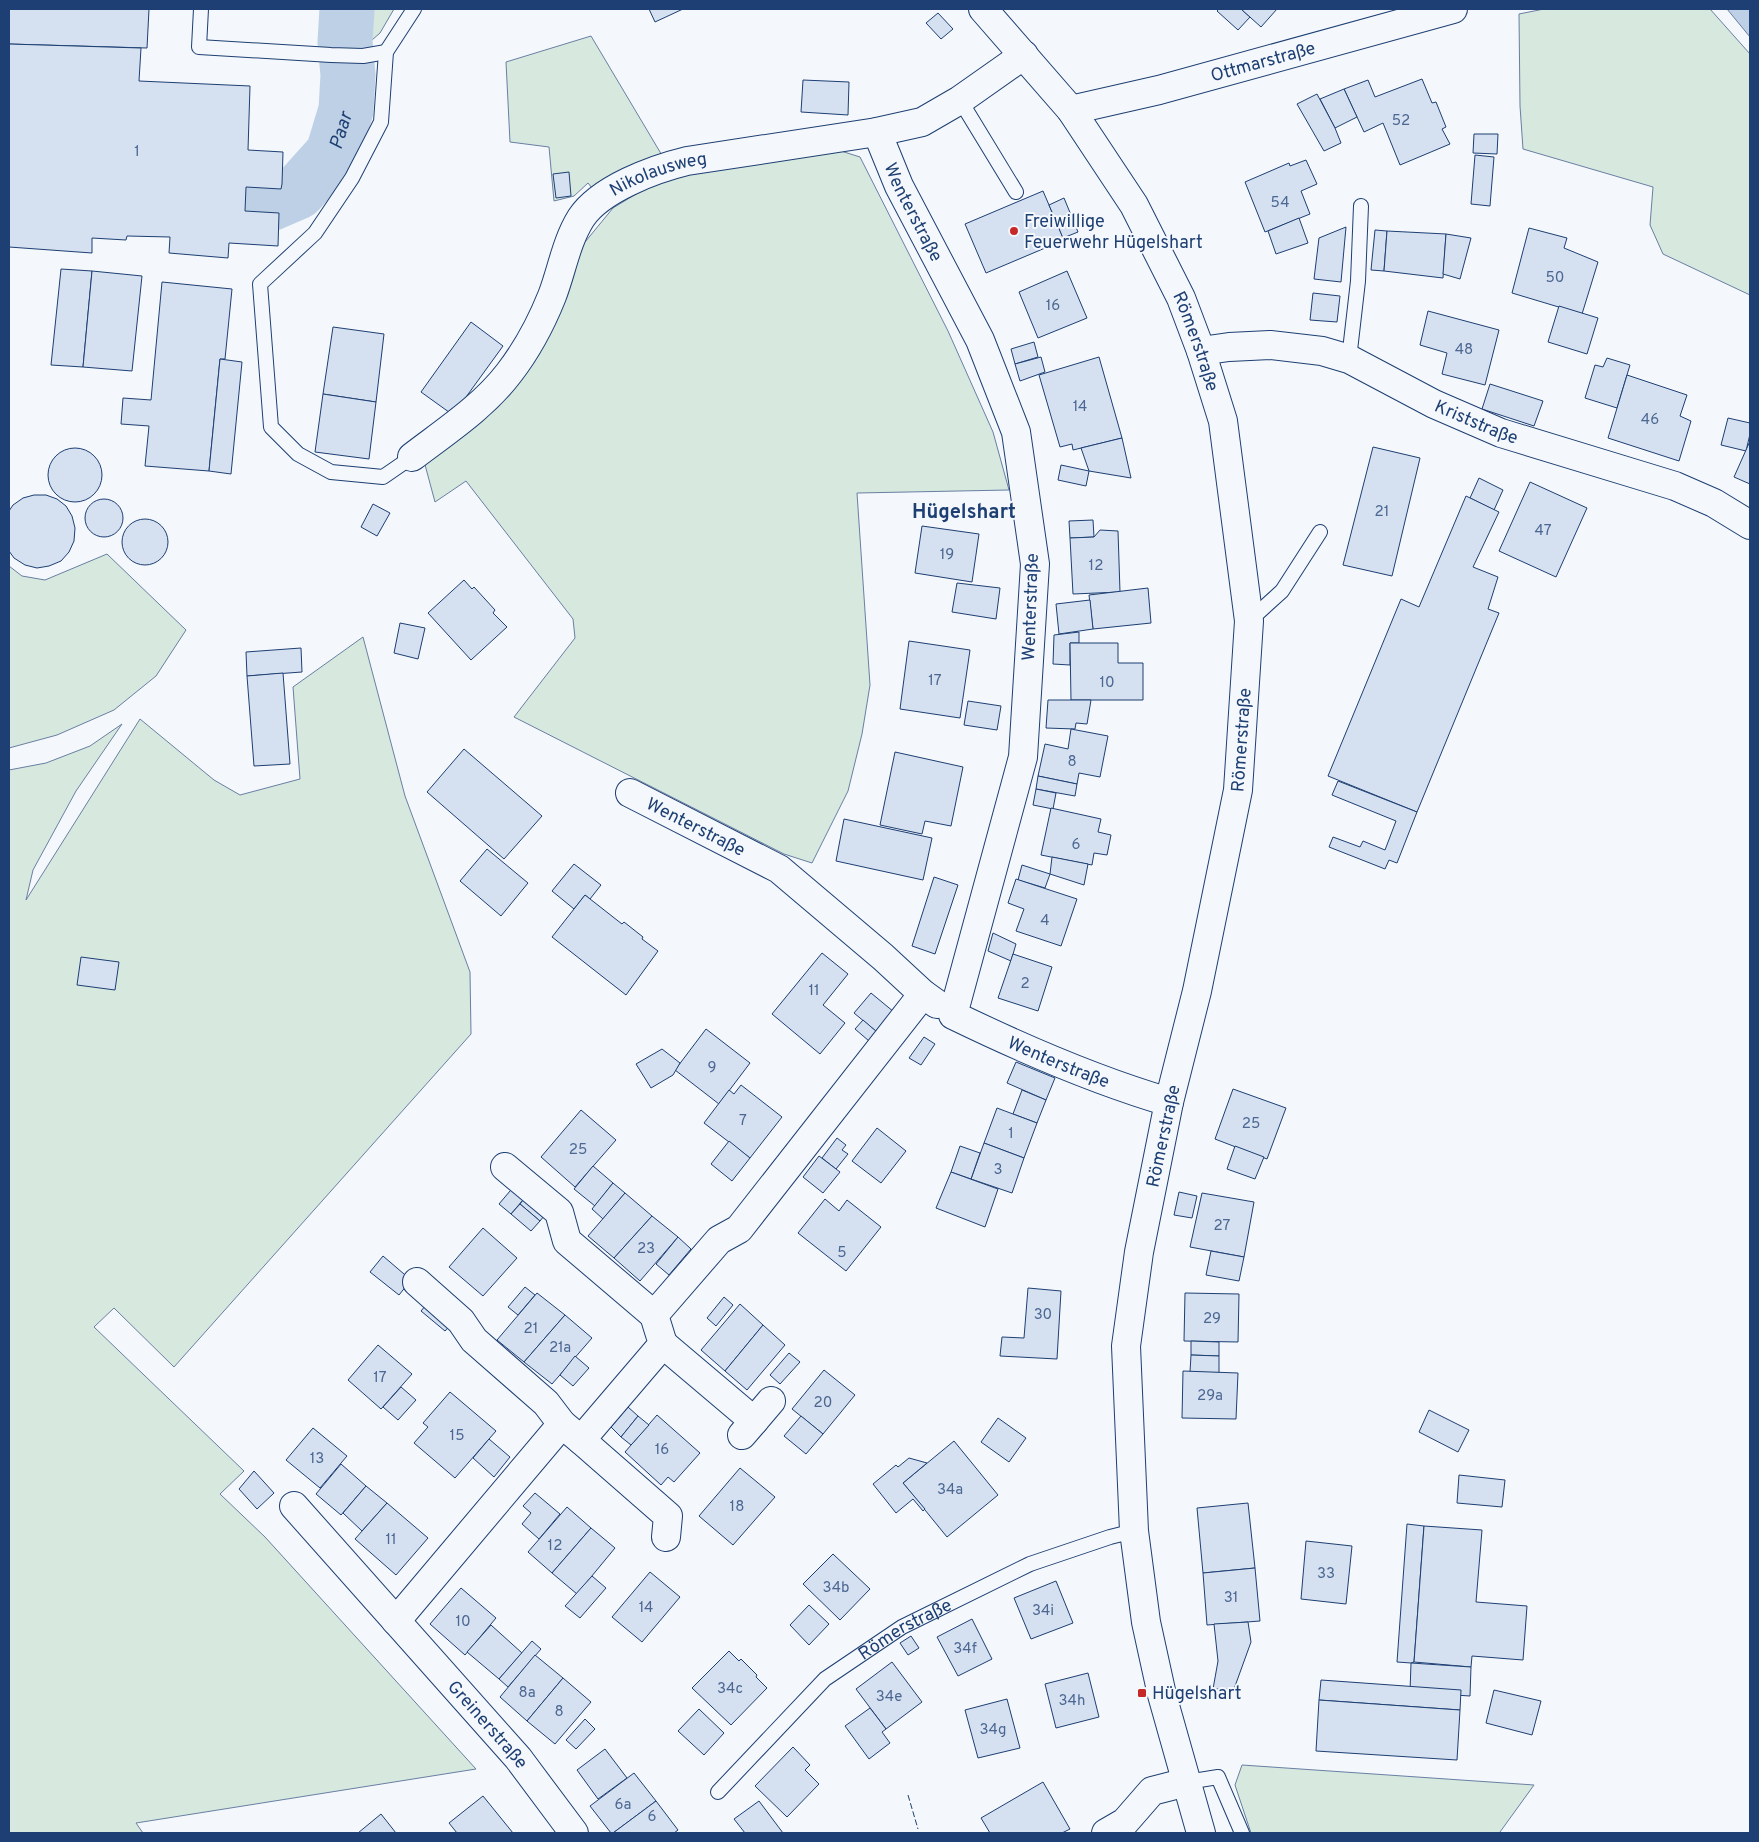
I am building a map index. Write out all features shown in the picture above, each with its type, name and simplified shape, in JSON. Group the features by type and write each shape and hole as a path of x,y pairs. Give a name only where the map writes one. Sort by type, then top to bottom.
{"street":[{"name":"Römerstraße","path":"983,9 1071,110 1134,205 1181,298 1202,351 1223,421 1249,621 1238,790 1197,992 1169,1102 1139,1252 1126,1346 1134,1531 1146,1622 1162,1695 1201,1833"},
{"name":"Ottmarstraße","path":"1071,110 1159,90 1453,9"},
{"name":"Nikolausweg","path":"412,457 477,408 510,372 538,326 552,295 566,250 582,217 600,197 660,168 686,161 877,132 922,122 960,100 1024,55"},
{"name":"Wenterstraße","path":"877,132 899,186 980,340 1016,432 1035,564 1023,757 953,1015"},
{"name":"Kriststraße","path":"1202,351 1229,347 1270,345 1322,351 1349,359 1434,404 1501,433 1676,486 1714,503 1750,525"},
{"name":"Wenterstraße","path":"630,792 779,869 883,957 923,994 953,1015 1009,1043 1117,1086 1169,1102"},
{"path":"654,1315 719,1240 739,1229 923,994"},
{"path":"505,1167 559,1212 566,1241 654,1315 663,1344 756,1419"},
{"path":"417,1282 461,1320 474,1340 546,1403 571,1432 668,1516 666,1537"},
{"path":"396,1621 571,1432 663,1344"},
{"name":"Greinerstraße","path":"294,1506 518,1758 574,1833"},
{"path":"1106,1833 1126,1822 1152,1791 1186,1782"}],"lane":[{"path":"201,9 199,47 363,56 386,52"},
{"path":"412,457 383,477 331,472 298,454 271,427 260,284 315,234 352,178 381,122 386,52 414,9"},
{"path":"960,100 1016,192"},
{"path":"1349,359 1358,281 1361,206"},
{"path":"1249,621 1282,591 1320,532"},
{"name":"Römerstraße","path":"718,1792 825,1679 902,1628 1030,1564 1110,1537 1134,1531"},
{"path":"1186,1782 1218,1777 1242,1833"}],"shaded area":[{"path":"358,9 394,9 380,33 372,40 359,41"},
{"path":"1544,9 1710,9 1750,54 1750,295 1663,254 1650,225 1653,187 1523,149 1520,106 1519,14"},
{"path":"591,36 663,157 592,188 588,183 574,196 554,201 549,147 510,142 506,62"},
{"path":"841,151 860,157 948,331 993,432 1009,490 857,493 870,685 862,734 848,791 812,863 784,854 514,717 575,638 573,619 466,481 435,502 424,461 501,401 576,253 613,208 659,180 726,166"},
{"path":"107,554 186,630 156,676 114,710 57,735 9,748 9,566 22,576 45,580"},
{"path":"363,637 405,796 470,972 471,1034 174,1367 114,1308 94,1327 244,1471 220,1494 265,1537 476,1769 136,1823 143,1833 9,1833 9,770 46,763 90,746 122,724 76,791 33,870 26,900 140,719 214,780 240,795 300,779 293,687"},
{"path":"1242,1765 1534,1785 1501,1833 1251,1833 1235,1785"}],"water":[{"path":"330,9 358,9 359,41 332,42"},
{"path":"1727,9 1750,9 1750,37"},
{"path":"335,75 361,76 363,120 359,139 351,156 332,172 307,204 292,212 254,212 256,188 281,189 282,184 318,145 331,118"}],"building":[{"path":"9,9 149,9 147,48 9,44"},
{"path":"649,9 683,9 655,22"},
{"path":"1219,9 1241,9 1250,17 1238,30 1217,11"},
{"path":"1241,9 1277,9 1261,27"},
{"path":"938,13 953,29 941,39 926,23"},
{"path":"9,44 141,48 139,81 250,86 248,150 283,152 282,184 281,189 246,187 245,211 279,213 278,246 229,243 228,258 169,253 170,237 127,236 126,240 92,238 92,253 9,247"},
{"path":"1422,79 1432,103 1436,102 1446,127 1442,129 1450,144 1400,165 1383,123 1364,132 1344,89 1368,80 1375,97"},
{"path":"803,80 849,82 848,115 801,112"},
{"path":"1344,89 1357,117 1335,128 1320,99"},
{"path":"1317,94 1341,143 1324,151 1297,104"},
{"path":"1474,134 1498,134 1497,154 1473,153"},
{"path":"1475,155 1494,157 1490,206 1471,204"},
{"path":"1306,160 1317,184 1301,191 1310,214 1265,232 1245,182 1289,163 1290,166"},
{"path":"569,172 571,196 556,198 553,174"},
{"name":"Freiwillige Feuerwehr Hügelshart","path":"1043,191 1064,240 986,273 965,224"},
{"path":"1064,198 1078,232 1063,238 1049,205"},
{"path":"1299,218 1308,243 1276,254 1268,231"},
{"path":"1346,227 1341,282 1314,279 1319,238"},
{"path":"1529,228 1567,238 1564,248 1598,262 1582,314 1512,293"},
{"path":"1375,230 1387,231 1384,271 1371,270"},
{"path":"1387,231 1446,234 1443,278 1384,271"},
{"path":"1446,234 1471,238 1460,279 1443,274"},
{"path":"61,269 92,271 83,367 51,365"},
{"path":"92,271 142,276 132,371 83,367"},
{"path":"1067,271 1087,318 1038,338 1019,292"},
{"path":"162,282 232,289 225,359 220,359 209,471 145,466 149,426 121,424 123,398 151,400"},
{"path":"1313,293 1340,296 1337,322 1310,320"},
{"path":"1559,306 1598,318 1587,354 1548,342"},
{"path":"1428,311 1499,330 1485,385 1442,374 1447,353 1420,345"},
{"path":"471,322 503,346 453,415 421,392"},
{"path":"333,327 384,334 376,402 323,394"},
{"path":"1034,342 1038,357 1015,364 1011,349"},
{"path":"1041,357 1045,372 1020,381 1015,364"},
{"path":"1099,357 1122,438 1073,450 1072,444 1060,447 1039,375"},
{"path":"1607,358 1630,365 1617,408 1585,398 1595,365 1603,367"},
{"path":"220,359 242,362 231,474 209,471"},
{"path":"1627,375 1687,395 1680,416 1691,421 1679,461 1608,438"},
{"path":"1490,384 1543,401 1534,426 1482,409"},
{"path":"323,394 376,402 369,459 315,452"},
{"path":"1728,418 1750,423 1750,434 1746,451 1721,445"},
{"path":"1122,438 1131,478 1089,471 1081,448"},
{"path":"1750,441 1750,484 1734,477"},
{"path":"1373,447 1420,458 1392,576 1343,565"},
{"path":"75,448 85,450 94,456 100,465 102,475 100,485 94,494 85,500 75,502 65,500 56,494 50,485 48,475 50,465 56,456 65,450"},
{"path":"1061,465 1089,471 1086,486 1058,480"},
{"path":"1479,478 1503,490 1494,510 1470,498"},
{"path":"1530,482 1587,508 1556,577 1499,551"},
{"path":"34,495 46,495 57,499 66,506 72,516 75,528 74,541 69,552 61,561 37,568 25,565 14,558 9,551 9,511 13,505 23,498"},
{"path":"1466,496 1499,512 1473,567 1498,577 1488,609 1499,613 1417,812 1328,776 1401,599 1419,607"},
{"path":"104,499 117,505 123,518 117,531 104,537 91,531 85,518 91,505"},
{"path":"373,504 390,513 377,536 361,527"},
{"path":"140,519 150,519 164,529 168,542 164,555 158,561 150,565 140,565 126,555 122,547 122,537 132,523"},
{"path":"1093,520 1094,537 1070,538 1069,521"},
{"path":"922,526 979,534 972,582 915,573"},
{"path":"1100,530 1118,531 1120,592 1073,594 1070,538 1094,537"},
{"path":"464,580 472,589 474,587 495,610 493,613 507,627 471,660 428,613"},
{"path":"957,583 1000,588 996,619 952,612"},
{"path":"1148,588 1151,623 1093,629 1089,595"},
{"path":"1090,600 1093,629 1059,634 1056,604"},
{"path":"400,623 425,628 418,659 394,653"},
{"path":"1079,632 1079,643 1070,643 1070,665 1053,664 1054,635"},
{"path":"909,641 970,650 960,718 900,709"},
{"path":"1070,643 1118,643 1118,663 1143,663 1143,700 1071,700"},
{"path":"301,648 302,672 247,676 246,652"},
{"path":"283,673 290,764 254,766 247,676"},
{"path":"1048,700 1091,700 1087,724 1076,723 1075,729 1046,728"},
{"path":"968,701 1001,706 997,730 964,725"},
{"path":"1071,729 1108,736 1100,777 1079,773 1077,784 1038,776 1045,744 1068,749"},
{"path":"464,749 542,816 504,859 427,792"},
{"path":"895,752 963,767 951,826 925,821 922,834 880,825"},
{"path":"1038,776 1077,784 1075,796 1036,789"},
{"path":"1338,781 1417,812 1397,863 1389,860 1385,869 1329,847 1333,837 1360,847 1363,841 1385,850 1396,821 1332,795"},
{"path":"1036,789 1056,793 1053,809 1033,805"},
{"path":"1051,808 1101,819 1098,832 1111,835 1107,855 1094,853 1092,865 1041,855"},
{"path":"844,819 932,838 923,880 836,861"},
{"path":"487,849 528,883 501,916 460,881"},
{"path":"1052,857 1088,864 1084,885 1050,874"},
{"path":"574,864 601,885 590,899 585,895 574,909 552,891"},
{"path":"1022,865 1050,874 1045,888 1018,880"},
{"path":"934,877 958,885 935,954 912,946"},
{"path":"1016,879 1077,899 1061,946 1016,931 1024,909 1008,903"},
{"path":"585,895 622,924 624,922 658,951 626,995 552,937"},
{"path":"993,933 1016,944 1011,961 988,951"},
{"path":"822,953 848,974 823,1005 845,1023 820,1054 772,1014"},
{"path":"1013,954 1052,967 1038,1011 998,998"},
{"path":"81,957 119,962 115,990 77,985"},
{"path":"871,993 894,1012 877,1032 854,1013"},
{"path":"863,1020 877,1032 869,1041 855,1029"},
{"path":"706,1029 750,1063 719,1104 675,1070"},
{"path":"924,1037 935,1044 921,1065 909,1058"},
{"path":"662,1049 680,1063 673,1075 651,1088 636,1064"},
{"path":"1016,1062 1055,1078 1046,1100 1007,1083"},
{"path":"741,1085 782,1117 750,1158 704,1123 729,1090 734,1094"},
{"path":"1233,1089 1286,1108 1267,1159 1215,1139"},
{"path":"1022,1090 1046,1100 1037,1123 1013,1114"},
{"path":"997,1108 1037,1123 1024,1158 984,1143"},
{"path":"581,1110 616,1140 575,1187 541,1157"},
{"path":"877,1128 906,1151 881,1183 852,1161"},
{"path":"837,1138 846,1145 842,1150 848,1154 836,1169 822,1158"},
{"path":"729,1141 750,1158 732,1181 711,1164"},
{"path":"984,1143 1024,1158 1012,1193 971,1179"},
{"path":"960,1146 980,1153 971,1179 951,1172"},
{"path":"1235,1146 1264,1157 1255,1179 1227,1169"},
{"path":"819,1156 840,1172 823,1193 803,1177"},
{"path":"593,1166 613,1183 595,1206 574,1189"},
{"path":"951,1172 998,1189 985,1227 936,1208"},
{"path":"613,1183 625,1193 603,1219 592,1209"},
{"path":"516,1184 528,1194 511,1214 499,1204"},
{"path":"1179,1192 1197,1196 1192,1218 1174,1215"},
{"path":"625,1193 652,1216 614,1258 588,1236"},
{"path":"1202,1193 1254,1202 1244,1257 1190,1247"},
{"path":"528,1194 548,1211 540,1221 520,1204"},
{"path":"825,1199 839,1211 847,1200 881,1227 846,1271 798,1233"},
{"path":"520,1204 540,1221 531,1231 511,1214"},
{"path":"652,1216 678,1237 640,1281 614,1258"},
{"path":"483,1228 517,1258 483,1296 449,1267"},
{"path":"678,1237 691,1249 669,1275 656,1264"},
{"path":"1211,1251 1244,1257 1239,1281 1206,1275"},
{"path":"383,1256 411,1280 399,1295 370,1272"},
{"path":"525,1287 535,1295 518,1315 508,1307"},
{"path":"1028,1288 1061,1291 1057,1359 1000,1356 1002,1337 1024,1338"},
{"path":"537,1293 565,1315 524,1362 497,1340"},
{"path":"1185,1293 1239,1294 1238,1342 1184,1341"},
{"path":"724,1297 733,1305 716,1326 707,1318"},
{"path":"431,1299 455,1320 445,1331 421,1311"},
{"path":"740,1304 763,1325 725,1371 701,1350"},
{"path":"565,1315 592,1338 552,1384 524,1362"},
{"path":"763,1325 785,1345 747,1390 725,1371"},
{"path":"1191,1341 1219,1342 1219,1356 1191,1355"},
{"path":"378,1345 412,1374 381,1409 348,1380"},
{"path":"789,1353 800,1362 780,1384 770,1375"},
{"path":"1191,1355 1219,1356 1219,1373 1190,1372"},
{"path":"575,1356 589,1368 573,1386 560,1375"},
{"path":"824,1370 855,1395 823,1434 792,1409"},
{"path":"1183,1371 1238,1373 1236,1419 1182,1418"},
{"path":"401,1387 416,1400 398,1420 383,1407"},
{"path":"450,1392 496,1431 455,1478 414,1443 428,1427 423,1423"},
{"path":"628,1407 638,1416 621,1437 611,1427"},
{"path":"1429,1410 1469,1430 1458,1452 1419,1432"},
{"path":"657,1415 700,1453 674,1482 668,1477 661,1485 625,1452"},
{"path":"638,1416 649,1425 631,1445 621,1437"},
{"path":"801,1416 823,1434 806,1454 784,1436"},
{"path":"998,1418 1026,1438 1009,1462 981,1442"},
{"path":"313,1428 347,1456 320,1488 286,1460"},
{"path":"489,1439 510,1457 494,1477 473,1458"},
{"path":"954,1441 998,1495 947,1537 903,1483"},
{"path":"909,1458 927,1463 903,1483 925,1509 923,1511 913,1499 896,1513 873,1484 896,1465 898,1467"},
{"path":"341,1464 366,1486 341,1515 316,1494"},
{"path":"740,1468 775,1497 733,1545 699,1516"},
{"path":"254,1471 274,1493 257,1509 239,1489"},
{"path":"1459,1475 1505,1480 1502,1507 1457,1503"},
{"path":"366,1486 387,1503 362,1531 343,1513"},
{"path":"535,1493 560,1514 539,1539 522,1524 531,1513 523,1506"},
{"path":"387,1503 428,1538 396,1575 355,1539"},
{"path":"1248,1503 1255,1568 1203,1573 1197,1508"},
{"path":"567,1507 591,1528 552,1573 528,1552"},
{"path":"1407,1524 1424,1526 1414,1662 1411,1663 1397,1662"},
{"path":"1424,1526 1482,1530 1476,1602 1527,1606 1523,1660 1472,1656 1471,1667 1414,1662"},
{"path":"591,1528 615,1548 577,1594 552,1573"},
{"path":"1306,1541 1352,1546 1346,1604 1301,1599"},
{"path":"833,1554 870,1589 840,1620 803,1584"},
{"path":"1255,1568 1260,1621 1207,1625 1203,1573"},
{"path":"650,1572 680,1597 642,1642 612,1617"},
{"path":"592,1576 606,1588 580,1618 565,1606"},
{"path":"1056,1581 1073,1623 1031,1639 1014,1598"},
{"path":"461,1588 496,1618 465,1655 430,1624"},
{"path":"809,1605 829,1624 809,1645 790,1625"},
{"path":"972,1619 992,1659 958,1676 937,1637"},
{"path":"1248,1622 1251,1642 1234,1689 1213,1689 1218,1661 1214,1624"},
{"path":"491,1625 522,1653 499,1679 467,1652"},
{"path":"911,1636 919,1648 908,1655 900,1643"},
{"path":"532,1641 541,1649 508,1687 499,1679"},
{"path":"729,1651 739,1661 741,1659 767,1688 731,1725 692,1688"},
{"path":"535,1655 563,1678 527,1721 500,1697"},
{"path":"892,1662 922,1702 886,1729 856,1689"},
{"path":"1411,1663 1471,1667 1470,1696 1410,1692"},
{"path":"1088,1673 1099,1717 1056,1728 1045,1684"},
{"path":"563,1678 591,1702 555,1744 527,1721"},
{"path":"1321,1680 1461,1690 1460,1710 1319,1700"},
{"path":"1494,1690 1541,1701 1532,1735 1486,1723"},
{"path":"1007,1699 1020,1748 978,1758 965,1710"},
{"path":"1319,1700 1460,1710 1457,1760 1316,1751"},
{"path":"870,1708 886,1729 882,1732 890,1743 869,1759 845,1726"},
{"path":"699,1709 724,1733 704,1755 678,1731"},
{"path":"585,1719 595,1729 576,1749 566,1740"},
{"path":"793,1747 810,1765 805,1770 819,1784 787,1817 755,1786"},
{"path":"605,1749 627,1778 598,1799 577,1770"},
{"path":"634,1773 656,1801 611,1833 590,1806"},
{"path":"1043,1782 1070,1829 1062,1833 990,1833 981,1818"},
{"path":"483,1796 513,1833 457,1833 449,1823"},
{"path":"656,1801 678,1830 674,1833 613,1833"},
{"path":"759,1801 783,1833 745,1833 734,1819"},
{"path":"381,1814 396,1833 358,1833"}],"waterway":[{"name":"Paar","path":"255,200 270,204 298,192 333,153 346,110 348,75 345,42 347,9"}],"fence":[{"path":"908,1795 918,1829"}],"place":[{"name":"Freiwillige Feuerwehr Hügelshart","path":"1014,231"},
{"name":"Hügelshart","path":"1142,1693"}],"district":[{"name":"Hügelshart","path":"964,511"}]}
